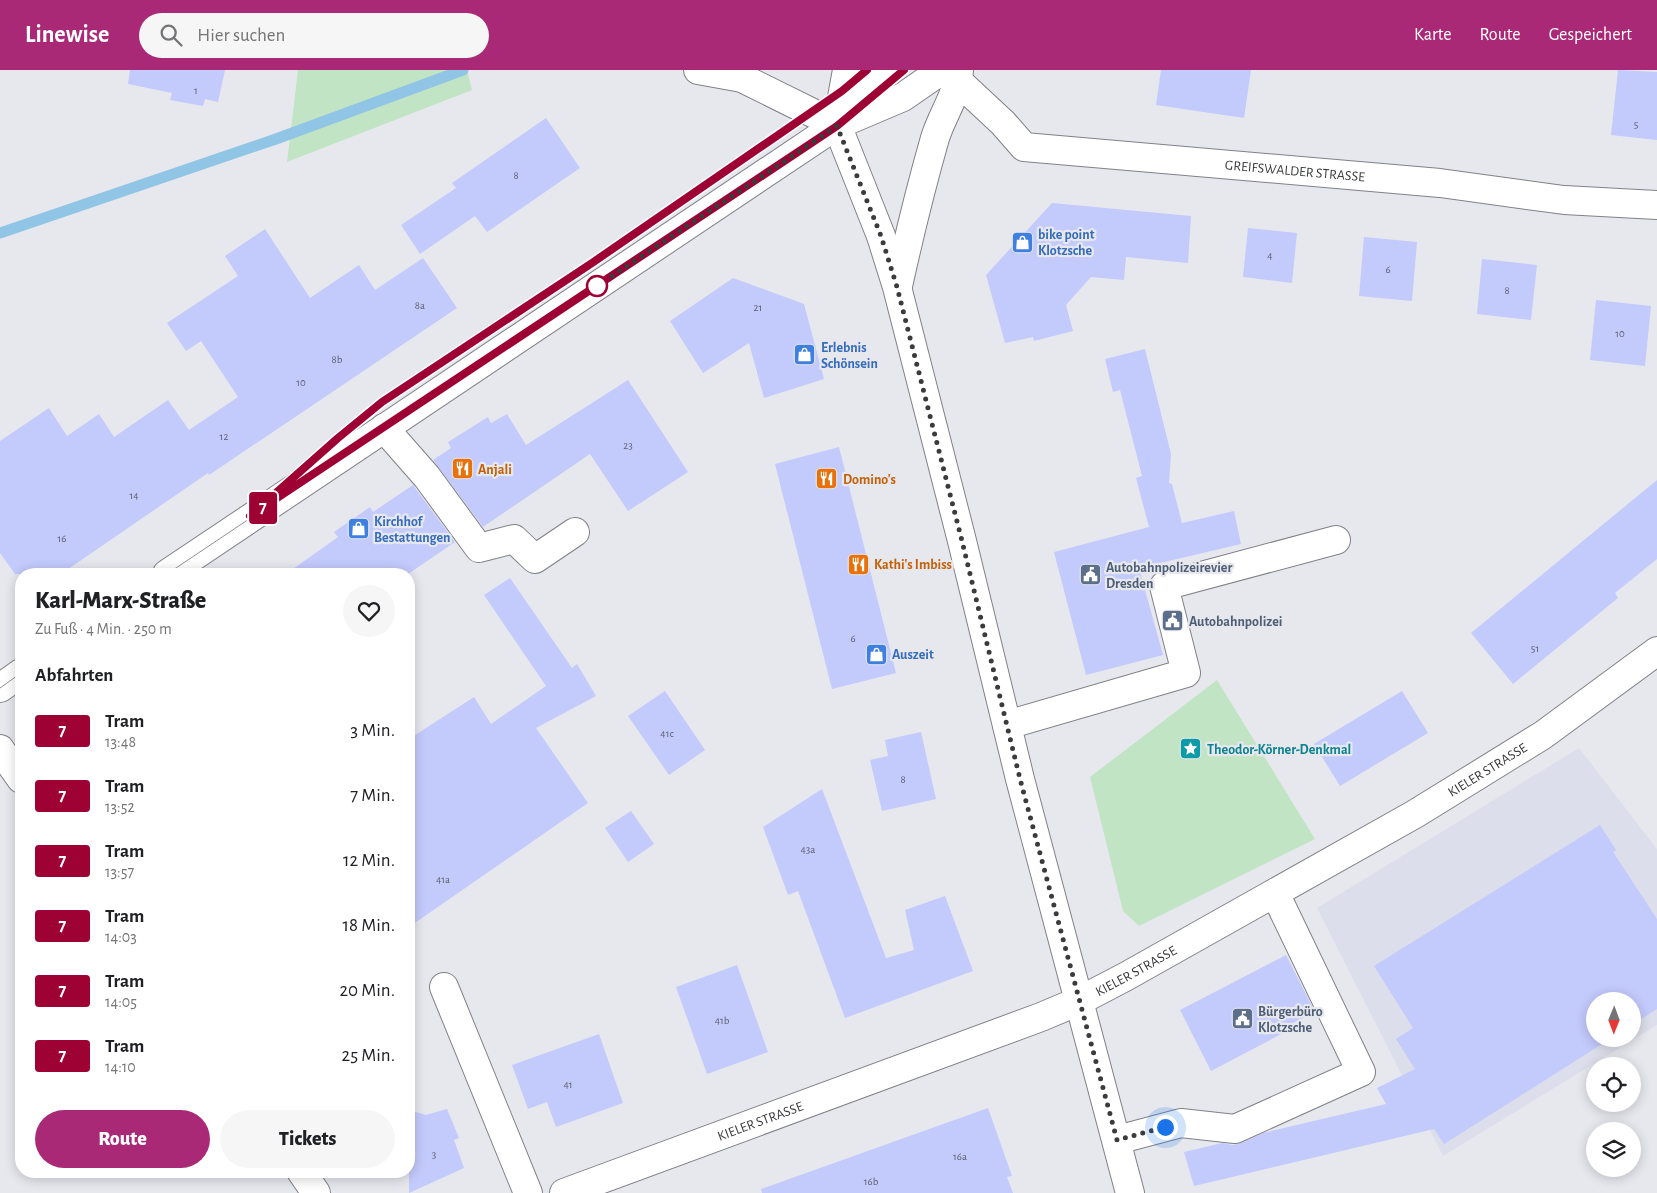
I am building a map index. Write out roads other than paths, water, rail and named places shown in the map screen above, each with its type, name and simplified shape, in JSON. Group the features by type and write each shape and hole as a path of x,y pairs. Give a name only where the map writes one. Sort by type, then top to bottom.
{"main road":[{"path":"698,70 742,78 837,126"},
{"path":"847,70 837,126 881,236 897,287 1042,864 1130,1193"},
{"path":"837,126 856,95 886,70"},
{"path":"176,568 837,126 953,74"},
{"path":"897,287 910,229 953,74"},
{"name":"GREIFSWALDER STRASSE","path":"953,74 1003,123 1024,147 1440,182 1564,200 1657,205"},
{"path":"384,428 427,477 480,548 514,539 535,559 575,532"},
{"path":"1007,725 1186,673 1164,586 1336,540"},
{"name":"KIELER STRASSE","path":"564,1193 1022,1024 1079,1001 1415,814 1543,735 1657,651"},
{"path":"0,688 15,677"},
{"path":"0,749 15,770"},
{"path":"1117,1140 1181,1123 1234,1129 1362,1072 1275,893"},
{"path":"444,987 528,1193"},
{"path":"306,1178 316,1193"}],"waterway":[{"path":"0,233 276,139 463,70"}],"tram line":[{"name":"7","path":"867,70 842,91 592,263 382,402 338,438 250,516 837,126 904,70"},
{"path":"279,491 382,402 592,263 842,91 868,70"},
{"path":"176,568 837,125 904,70"},
{"path":"0,688 15,677"}],"place":[{"name":"bike point Klotzsche","path":"1022,242"},
{"name":"Erlebnis Schönsein","path":"805,355"},
{"name":"Anjali","path":"462,469"},
{"name":"Domino's","path":"827,479"},
{"name":"Kirchhof Bestattungen","path":"358,529"},
{"name":"Kathi's Imbiss","path":"858,564"},
{"name":"Autobahnpolizeirevier Dresden","path":"1090,575"},
{"name":"Autobahnpolizei","path":"1173,621"},
{"name":"Auszeit","path":"876,654"},
{"name":"Theodor-Körner-Denkmal","path":"1191,749"},
{"name":"Bürgerbüro Klotzsche","path":"1242,1019"}]}
